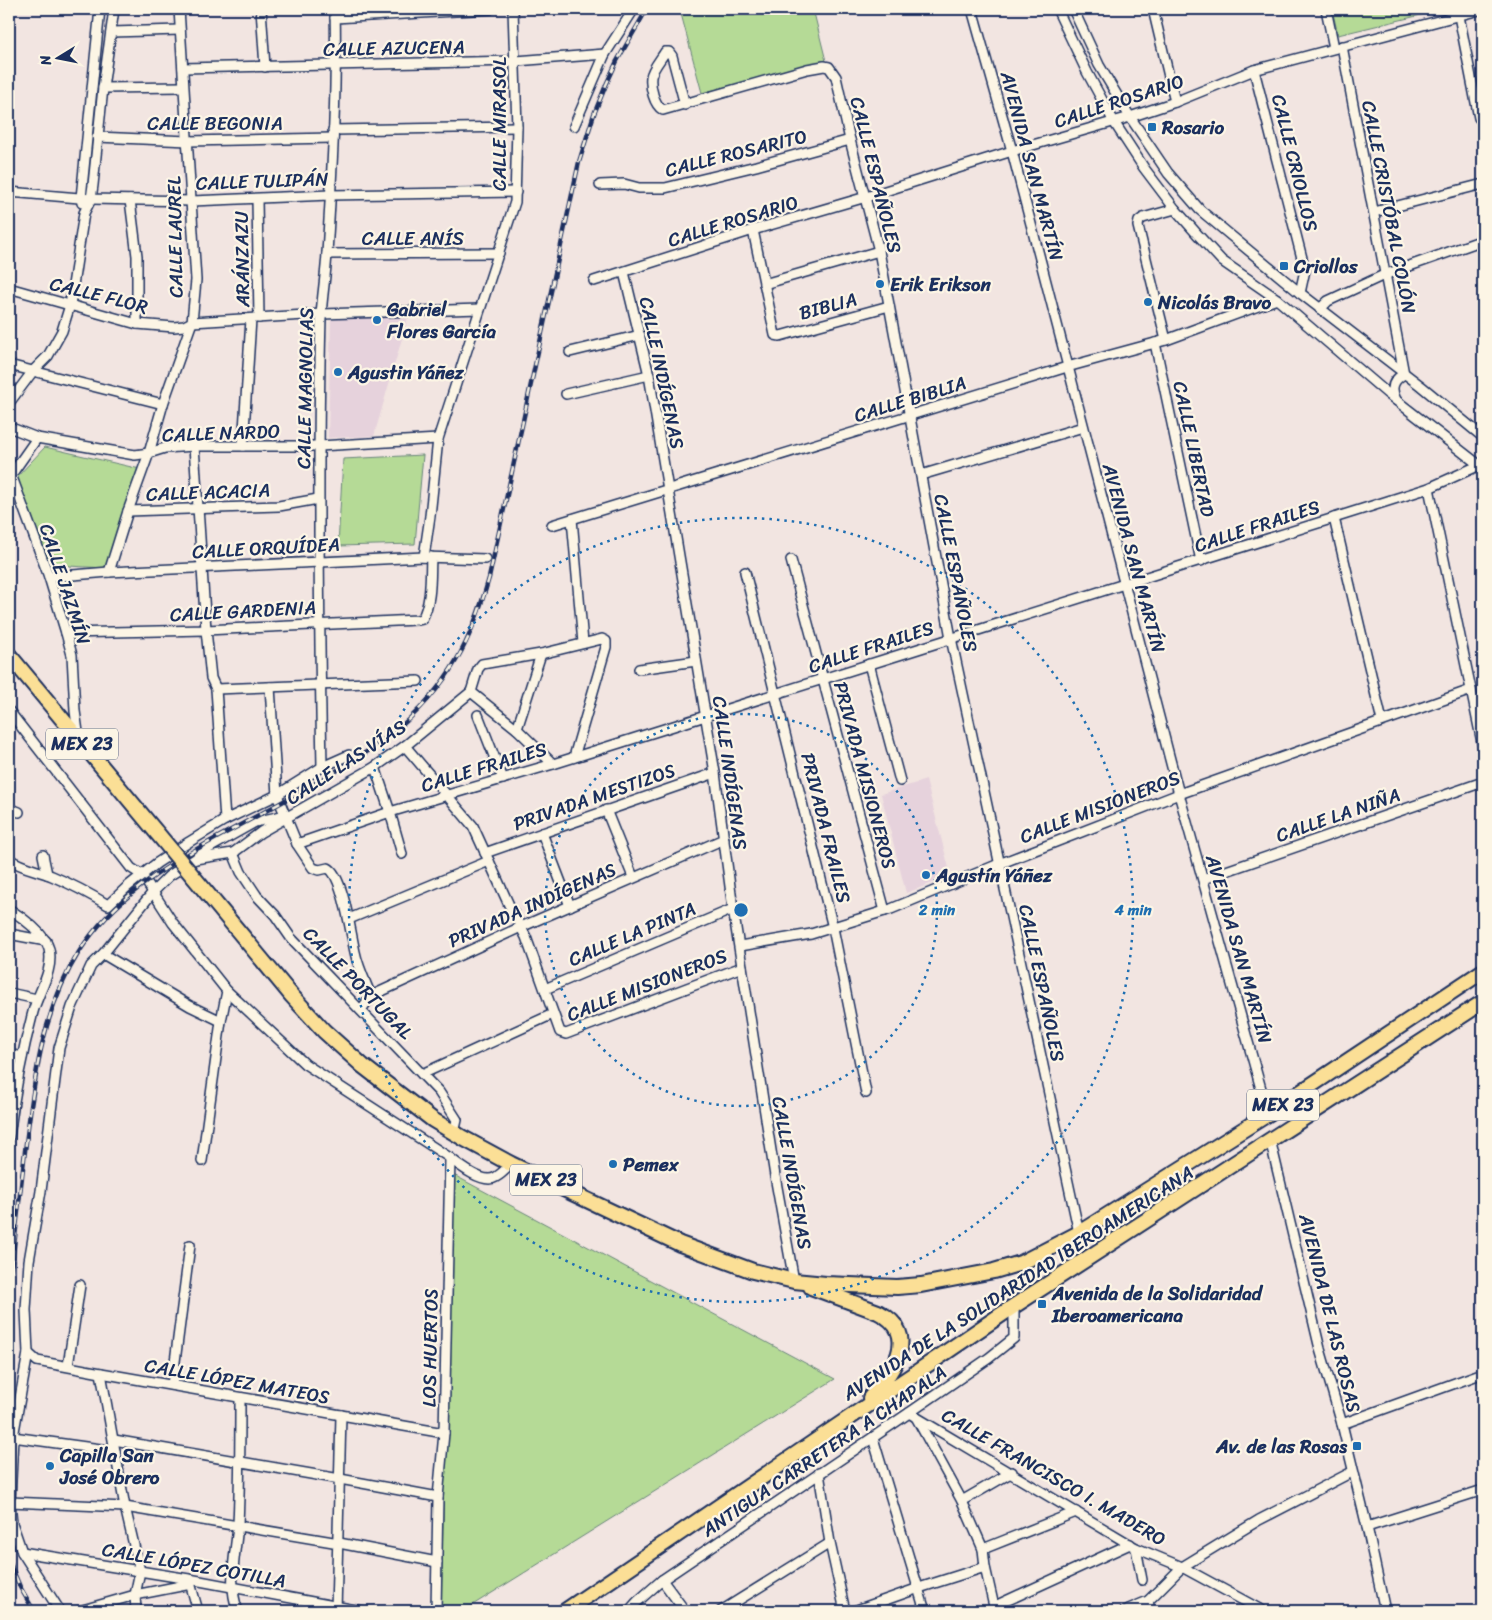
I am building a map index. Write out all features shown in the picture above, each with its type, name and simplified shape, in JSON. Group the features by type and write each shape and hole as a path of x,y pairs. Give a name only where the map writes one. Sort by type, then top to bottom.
{"highway":[{"name":"MEX 23","path":"9,654 80,741"},
{"name":"AVENIDA DE LA SOLIDARIDAD IBEROAMERICANA","path":"80,741 292,996 324,1031 363,1066 433,1120 454,1134 511,1164 680,1244 753,1271 794,1281 897,1287 943,1282 994,1272 1020,1263 1079,1232 1268,1114 1483,971"},
{"name":"AVENIDA DE LA SOLIDARIDAD IBEROAMERICANA","path":"565,1611 1014,1306 1483,1002"},
{"path":"794,1281 878,1312 885,1316 896,1328 900,1343 895,1365 890,1375 858,1411"}],"street":[{"path":"84,214 81,198 100,9"},
{"path":"9,403 33,371 48,356 62,331 70,305 84,214 91,198 114,9"},
{"name":"CALLE LAUREL","path":"109,572 149,453 163,404 192,322 196,280 179,9"},
{"path":"260,9 265,67"},
{"path":"335,14 490,9"},
{"name":"CALLE MIRASOL","path":"422,619 428,597 427,557 438,439 499,253 516,192 516,61 513,9"},
{"path":"574,126 605,54 634,9"},
{"name":"AVENIDA SAN MARTÍN","path":"972,9 1012,151 1179,794 1268,1114"},
{"path":"1056,9 1114,122 1144,168 1175,209 1222,260 1277,300 1396,400 1482,467"},
{"path":"1073,9 1099,65 1130,117 1168,173 1200,210 1300,293 1483,437"},
{"path":"1153,9 1175,102"},
{"name":"CALLE CRISTÓBAL COLÓN","path":"1326,9 1338,47 1374,212 1384,275 1404,374"},
{"name":"CALLE ROSARIO","path":"594,281 1012,151 1130,117 1175,102 1254,70 1483,10"},
{"name":"CALLE MAGNOLIAS","path":"322,768 318,624 318,499 322,314 327,254 336,66 335,14"},
{"path":"1459,16 1479,118"},
{"path":"112,32 180,30"},
{"name":"CALLE ESPAÑOLES","path":"685,105 672,56 669,52 665,52 651,77 654,98 657,107 662,110 685,105 824,66 832,70 836,77 850,140 879,251 951,638 1079,1232"},
{"name":"CALLE AZUCENA","path":"183,68 516,61 605,54"},
{"name":"CALLE CRIOLLOS","path":"1254,70 1305,270 1300,293"},
{"path":"103,88 183,87"},
{"name":"CALLE BEGONIA","path":"97,137 188,141 517,127"},
{"name":"CALLE ROSARITO","path":"600,185 624,184 639,188 665,188 756,166 850,140"},
{"path":"1374,212 1483,184"},
{"name":"CALLE TULIPÁN","path":"9,192 81,198 192,201 330,195 516,192"},
{"name":"ARÁNZAZU","path":"243,446 255,319 257,198"},
{"path":"130,200 137,256 137,324"},
{"path":"1166,340 1138,221 1175,209"},
{"path":"754,230 764,284 879,251"},
{"path":"1320,309 1328,301 1384,275 1483,240"},
{"name":"CALLE ANÍS","path":"327,254 499,253"},
{"name":"CALLE INDÍGENAS","path":"624,272 650,375 715,772 733,909 775,1176 794,1281"},
{"name":"BIBLIA","path":"764,284 775,335 780,336 889,306"},
{"name":"CALLE FLOR","path":"9,288 137,324 174,327 184,326 192,322 322,314 480,309"},
{"name":"CALLE BIBLIA","path":"552,525 1068,366 1166,340 1277,300"},
{"path":"570,352 640,335"},
{"name":"CALLE LIBERTAD","path":"1155,343 1201,561"},
{"path":"9,365 163,404"},
{"path":"1396,400 1392,386 1404,374"},
{"path":"566,394 650,375"},
{"name":"CALLE NARDO","path":"9,426 37,438 135,455 164,448 194,446 319,446 438,439"},
{"path":"921,475 1083,427"},
{"path":"10,472 37,438"},
{"path":"194,446 206,630 211,678 216,689 225,820"},
{"name":"CALLE FRAILES","path":"297,844 390,812 553,764 1124,583 1201,561 1428,488 1482,467"},
{"name":"CALLE JAZMÍN","path":"10,472 48,577 72,655 75,711 80,741"},
{"path":"1428,488 1483,747"},
{"name":"CALLE ACACIA","path":"128,511 280,506 318,499"},
{"path":"1334,518 1382,722"},
{"path":"572,519 583,643"},
{"name":"CALLE ORQUÍDEA","path":"48,577 202,567 427,557 485,559"},
{"name":"PRIVADA MISIONEROS","path":"791,560 886,911"},
{"name":"PRIVADA FRAILES","path":"745,572 834,928 866,1093"},
{"name":"CALLE GARDENIA","path":"66,633 206,630 422,619"},
{"path":"553,764 516,729 471,692 478,669 482,664 541,654 602,639 606,641 574,757"},
{"path":"516,729 541,654"},
{"path":"639,669 696,661"},
{"path":"869,664 900,781"},
{"path":"216,689 418,681"},
{"path":"270,687 277,795 297,844 312,868 319,870 328,868 333,870 337,878 349,919 355,953 371,996"},
{"name":"CALLE MISIONEROS","path":"740,946 811,934 886,911 999,864 1179,794 1471,690"},
{"name":"CALLE LAS VÍAS","path":"233,854 261,832 374,767 405,746 471,692"},
{"path":"10,714 131,868 142,875 173,923 227,991 305,1064 475,1175 487,1180 496,1178 511,1164"},
{"path":"478,715 503,779"},
{"path":"405,746 473,826 526,937 553,1014 422,1074"},
{"name":"CALLE LAS VÍAS","path":"47,874 94,896 108,905 142,875 181,847 225,820 277,795 322,768 349,755"},
{"path":"374,767 402,854"},
{"name":"PRIVADA MESTIZOS","path":"349,919 542,833 715,772"},
{"name":"CALLE LA NIÑA","path":"1203,879 1483,782"},
{"path":"9,808 19,812"},
{"path":"606,810 633,877"},
{"path":"60,1611 22,1552 12,1523 10,1502 12,1437 28,1353 26,1310 28,1261 41,1191 59,1048 72,1007 91,966 153,892 169,876 196,859 200,853 255,822 287,817"},
{"path":"542,833 570,906"},
{"name":"PRIVADA INDÍGENAS","path":"361,1010 371,996 633,877 724,840"},
{"path":"196,859 233,854"},
{"name":"CALLE PORTUGAL","path":"233,854 241,872 257,896 275,915 291,938 439,1092 457,1120 454,1134"},
{"path":"9,859 18,865 47,874 43,855"},
{"path":"9,909 20,916 46,941 50,956 22,1057 10,1112 9,1137"},
{"name":"CALLE LA PINTA","path":"545,989 733,909"},
{"path":"9,934 46,941"},
{"path":"103,954 190,1006 221,1021"},
{"name":"CALLE MISIONEROS","path":"553,1014 558,1029 564,1034 742,967"},
{"path":"202,1161 221,1021 227,991"},
{"path":"9,993 37,998"},
{"path":"9,1054 22,1057"},
{"name":"AVENIDA DE LAS ROSAS","path":"1270,1139 1320,1349 1342,1424 1385,1611"},
{"name":"LOS HUERTOS","path":"436,1611 438,1498 444,1433 450,1158"},
{"path":"172,1385 190,1245"},
{"path":"68,1366 80,1285"},
{"name":"ANTIGUA CARRETERA A CHAPALA","path":"629,1611 662,1580 819,1473 912,1414 989,1358 1014,1338 1014,1306"},
{"name":"CALLE LÓPEZ MATEOS","path":"28,1353 37,1361 444,1433"},
{"path":"101,1373 125,1507 140,1571 135,1596 136,1611"},
{"path":"1342,1424 1483,1373"},
{"path":"238,1611 234,1602 232,1587 238,1526 240,1398"},
{"path":"912,1414 962,1501 983,1549 985,1567 995,1608 1133,1546 1142,1580"},
{"name":"CALLE FRANCISCO I. MADERO","path":"912,1414 1133,1546 1182,1567 1263,1611"},
{"path":"336,1609 341,1416"},
{"path":"12,1437 115,1451"},
{"path":"873,1438 925,1611"},
{"path":"114,1440 438,1498"},
{"path":"962,1501 1012,1472"},
{"path":"1124,1611 1148,1601 1182,1567 1259,1520 1352,1472"},
{"path":"819,1473 830,1543 845,1611"},
{"path":"1367,1527 1483,1490"},
{"path":"10,1502 125,1507 339,1543 437,1562"},
{"path":"983,1549 1076,1512"},
{"path":"722,1611 830,1543"},
{"name":"CALLE LÓPEZ COTILLA","path":"22,1552 232,1587 336,1609 361,1611"},
{"path":"854,1611 985,1567"},
{"path":"662,1580 685,1611"},
{"path":"79,1611 190,1581 198,1611"},
{"path":"1148,1601 1150,1611"}],"shaded area":[{"path":"409,314 374,436 328,438 331,320"},
{"path":"926,780 951,876 906,893 881,794"}],"green space":[{"path":"813,9 826,61 702,93 680,10"},
{"path":"1332,9 1446,9 1338,35"},
{"path":"45,447 140,469 106,568 49,565 17,477"},
{"path":"423,455 415,544 338,546 343,459"},
{"path":"450,1173 835,1379 463,1611 441,1611"}],"railway":[{"path":"9,1289 28,1125 41,1048 56,999 66,975 79,952 93,933 124,900 160,872 200,847 328,776 390,735 427,701 443,681 467,640 476,620 489,578 579,162 594,114 606,85 617,61 647,9"},
{"path":"9,1561 20,1587 34,1611"}],"place":[{"name":"Rosario","path":"1152,127"},
{"name":"Criollos","path":"1284,266"},
{"name":"Erik Erikson","path":"880,284"},
{"name":"Nicolás Bravo","path":"1148,302"},
{"name":"Gabriel Flores García","path":"377,320"},
{"name":"Agustin Yáñez","path":"338,372"},
{"name":"Agustín Yáñez","path":"926,875"},
{"name":"Pemex","path":"613,1164"},
{"name":"Avenida de la Solidaridad Iberoamericana","path":"1042,1304"},
{"name":"Av. de las Rosas","path":"1357,1446"},
{"name":"Capilla San José Obrero","path":"50,1466"}]}
